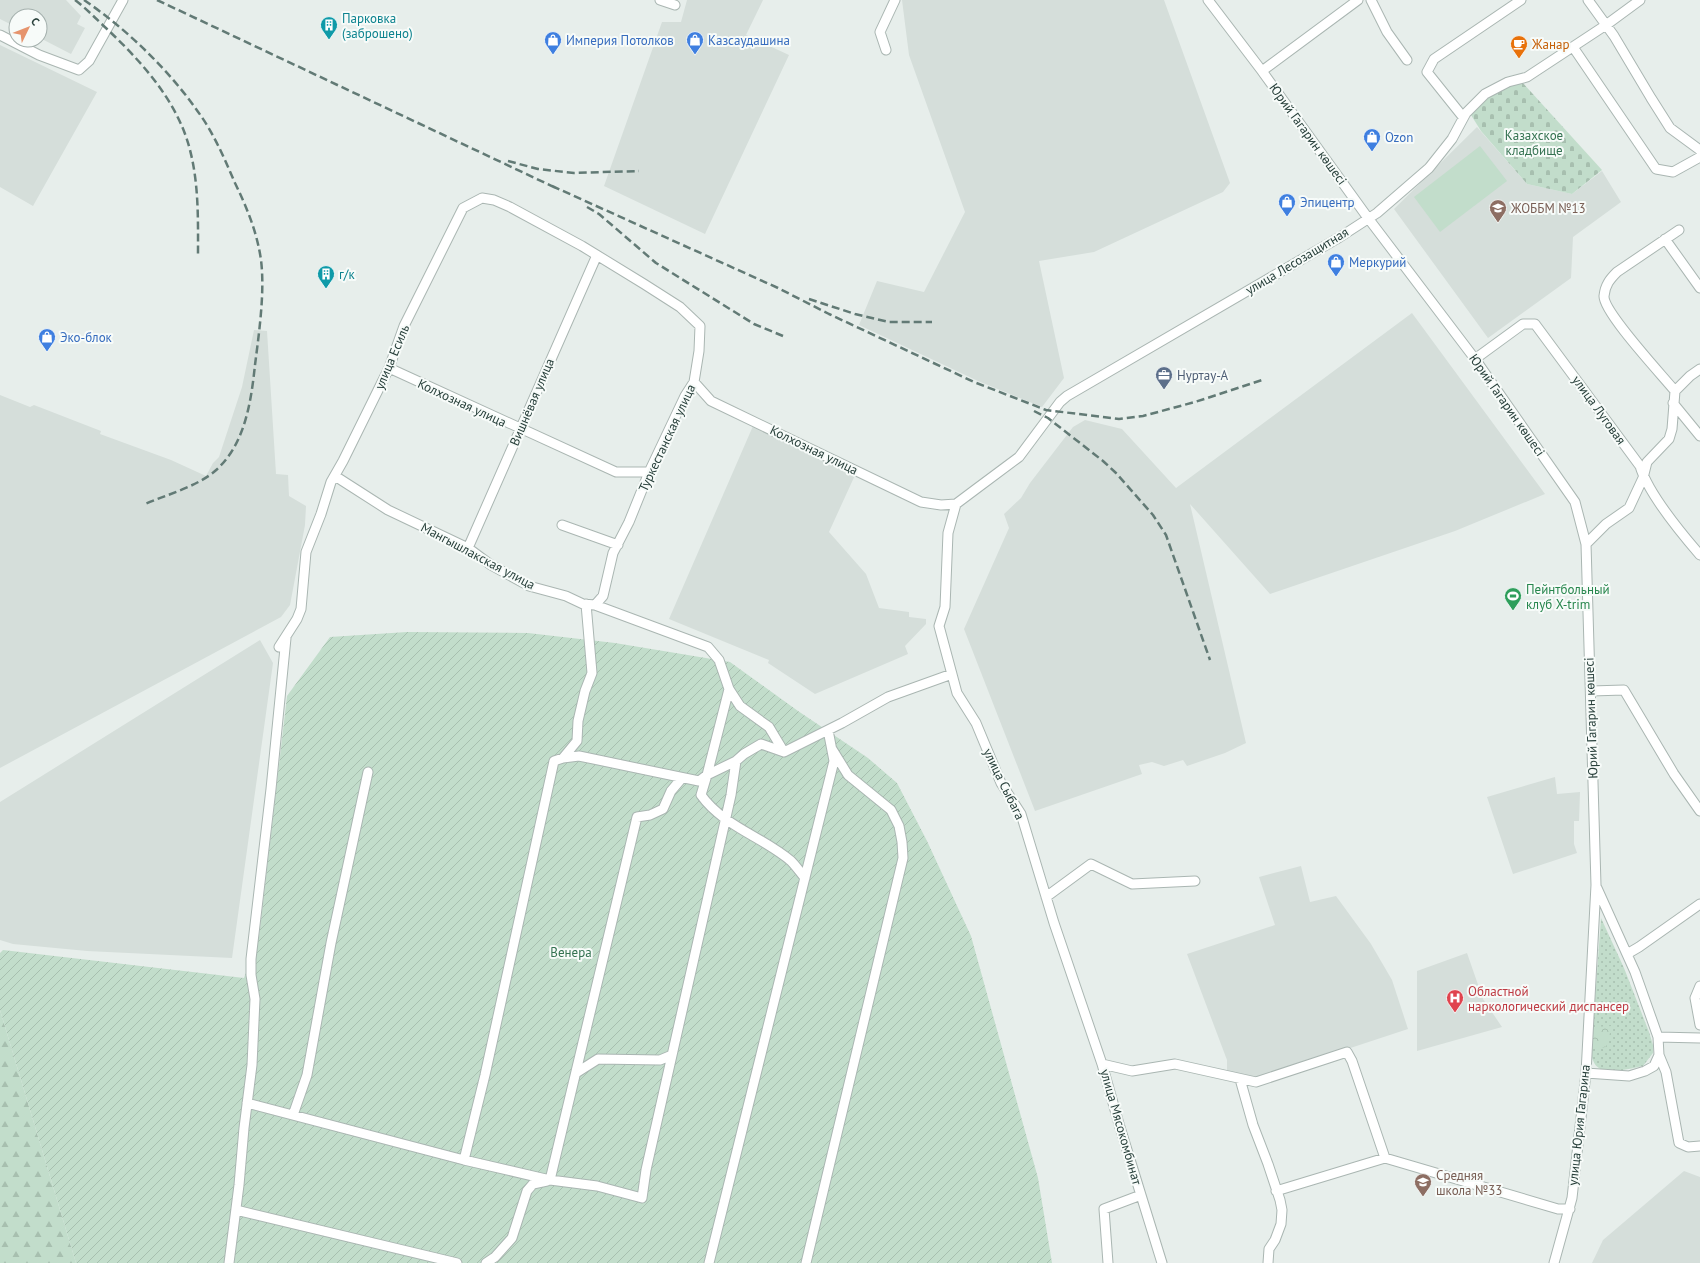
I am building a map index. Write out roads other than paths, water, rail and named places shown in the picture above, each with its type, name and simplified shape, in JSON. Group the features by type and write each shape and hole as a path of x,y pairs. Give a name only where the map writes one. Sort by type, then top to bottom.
{"street":[{"path":"0,35 39,55 79,70 89,61 123,0"},
{"path":"660,0 675,6"},
{"path":"886,50 880,32 895,0"},
{"name":"Юрий Гагарин көшесі","path":"1208,0 1368,218 1475,359 1576,502 1586,544 1596,885 1591,985"},
{"path":"1262,72 1358,0"},
{"path":"1371,0 1387,32 1406,60"},
{"path":"1463,117 1427,72 1434,59 1520,0"},
{"path":"1588,0 1614,36 1650,98 1670,128 1700,150"},
{"name":"улица Лесозащитная","path":"956,504 1019,456 1060,402 1067,396 1340,237 1368,218 1395,198 1429,168 1452,139 1463,117 1485,94 1508,82 1527,77 1606,25 1640,0"},
{"path":"1573,47 1656,169 1673,172 1700,157"},
{"name":"улица Есиль","path":"278,647 297,619 301,609 306,552 321,514 331,482 389,368 404,326 463,208 482,198 494,200 597,255"},
{"path":"1675,390 1612,315 1604,297 1608,280 1617,272 1679,230"},
{"path":"1665,239 1700,288"},
{"name":"Туркестанская улица","path":"591,604 603,596 613,554 629,522 649,472 685,396 694,382 699,350 700,326 680,307 597,255"},
{"name":"Вишнёвая улица","path":"468,548 597,255"},
{"name":"улица Луговая","path":"1475,359 1523,324 1535,324 1640,466 1644,478 1682,535 1700,556"},
{"name":"Колхозная улица","path":"389,368 520,430 616,472 649,472"},
{"path":"1586,544 1606,524 1629,508 1644,478 1647,462 1669,439 1672,429 1675,390 1700,369"},
{"name":"Колхозная улица","path":"694,382 711,401 921,502 941,505 956,504"},
{"path":"1673,403 1700,436"},
{"name":"Мангышлакская улица","path":"334,476 388,510 468,548 491,565 529,586 591,604 708,647 719,660 729,689 740,706 769,727 784,752"},
{"name":"улица Сыбага","path":"956,504 948,533 945,607 939,626 957,693 976,723 1001,784 1021,814 1046,897 1102,1064"},
{"path":"562,525 618,545"},
{"path":"563,758 576,741 578,721 585,691 592,673 591,604"},
{"path":"228,1263 236,1210 252,1066 255,999 251,975 251,959 271,789 286,635"},
{"path":"464,1160 485,1075 554,760 579,756 699,781 707,775 736,761 744,754 761,744 784,752 888,697 952,674"},
{"path":"729,689 701,795 709,806 726,819 792,862 805,878"},
{"path":"1590,691 1624,690 1674,774 1700,812"},
{"path":"709,1263 834,761 828,730"},
{"path":"806,1263 903,858 899,826 891,810 848,775 832,748"},
{"path":"247,1103 464,1160 550,1180 597,1186 642,1198 646,1170 726,819 736,761"},
{"path":"293,1115 307,1075 331,943 368,772"},
{"path":"550,1180 637,817 650,815 663,810 671,791 682,778"},
{"path":"1046,897 1091,864 1132,884 1195,881"},
{"name":"Юрий Гагарин көшесі","path":"1596,885 1627,954 1658,1037 1659,1055 1666,1072 1679,1143 1688,1147 1700,1146"},
{"path":"1627,954 1639,948 1700,904"},
{"name":"улица Юрия Гагарина","path":"1554,1263 1570,1209 1586,1073 1588,1016 1591,985"},
{"path":"1700,986 1695,998 1700,1025"},
{"path":"1658,1037 1700,1038"},
{"name":"улица Мясокомбинат","path":"1162,1263 1118,1124 1102,1064 1132,1070 1175,1064 1256,1082 1347,1052 1352,1061 1385,1158"},
{"path":"576,1073 598,1059 660,1060 672,1055"},
{"path":"1586,1073 1629,1076 1645,1072 1654,1066 1659,1055"},
{"path":"1240,1079 1253,1125 1280,1200 1282,1218 1275,1240 1269,1249 1268,1263"},
{"path":"1276,1190 1385,1158 1558,1209 1570,1209"},
{"path":"486,1263 495,1257 512,1238 527,1191 533,1184 550,1180"},
{"path":"1108,1263 1104,1209 1141,1195"},
{"path":"236,1210 457,1263"}],"railway":[{"path":"75,0 133,55 157,84 177,115 190,150 195,176 198,257"},
{"path":"84,0 117,25 148,53 176,84 201,116 220,148 244,202 254,230 261,260 262,299 258,340 251,394 245,422 240,436 233,449 215,471 191,486 145,504"},
{"path":"157,0 556,188"},
{"path":"508,161 538,169 574,173 639,171"},
{"path":"552,186 778,288 829,314 974,382 1046,410 1119,419 1143,416 1195,402 1262,380"},
{"path":"587,207 599,214 656,263 754,324 783,336"},
{"path":"809,299 855,314 889,322 932,322"},
{"path":"1034,411 1048,418 1103,461 1116,473 1153,515 1166,535 1210,660"}],"place":[{"name":"Парковка (заброшено)","path":"329,40"},
{"name":"Империя Потолков","path":"553,55"},
{"name":"Казсаудашина","path":"695,55"},
{"name":"Жанар","path":"1519,59"},
{"name":"Ozon","path":"1372,152"},
{"name":"Эпицентр","path":"1287,217"},
{"name":"ЖОББМ №13","path":"1498,223"},
{"name":"Меркурий","path":"1336,277"},
{"name":"г/к","path":"326,289"},
{"name":"Эко-блок","path":"47,352"},
{"name":"Нуртау-А","path":"1164,390"},
{"name":"Пейнтбольный клуб X-trim","path":"1513,611"},
{"name":"Областной наркологический диспансер","path":"1455,1013"},
{"name":"Средняя школа №33","path":"1423,1197"}],"park label":[{"name":"Казахское кладбище","path":"1534,142"},
{"name":"Венера","path":"571,952"}]}
